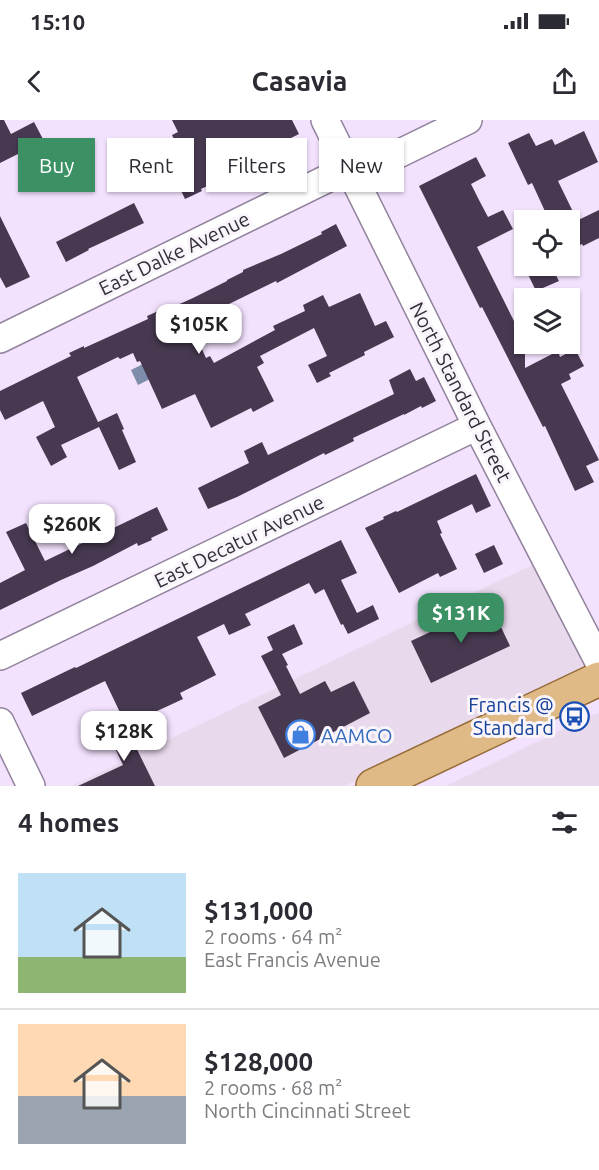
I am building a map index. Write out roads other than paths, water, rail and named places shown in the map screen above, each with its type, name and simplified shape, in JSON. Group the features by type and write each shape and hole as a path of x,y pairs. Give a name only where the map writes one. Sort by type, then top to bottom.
{"main road":[{"path":"373,786 599,679"},
{"path":"423,786 599,704"}],"street":[{"name":"North Standard Street","path":"325,120 334,138"},
{"name":"East Dalke Avenue","path":"404,148 468,120"},
{"name":"East Dalke Avenue","path":"0,339 319,187"},
{"name":"North Standard Street","path":"361,192 477,426 599,662"},
{"name":"East Decatur Avenue","path":"0,656 477,426"},
{"path":"0,722 31,786"}],"water":[{"path":"157,357 164,372 138,385 131,370"}],"place":[{"name":"Francis @ Standard","path":"575,716"},
{"name":"AAMCO","path":"300,735"}]}
